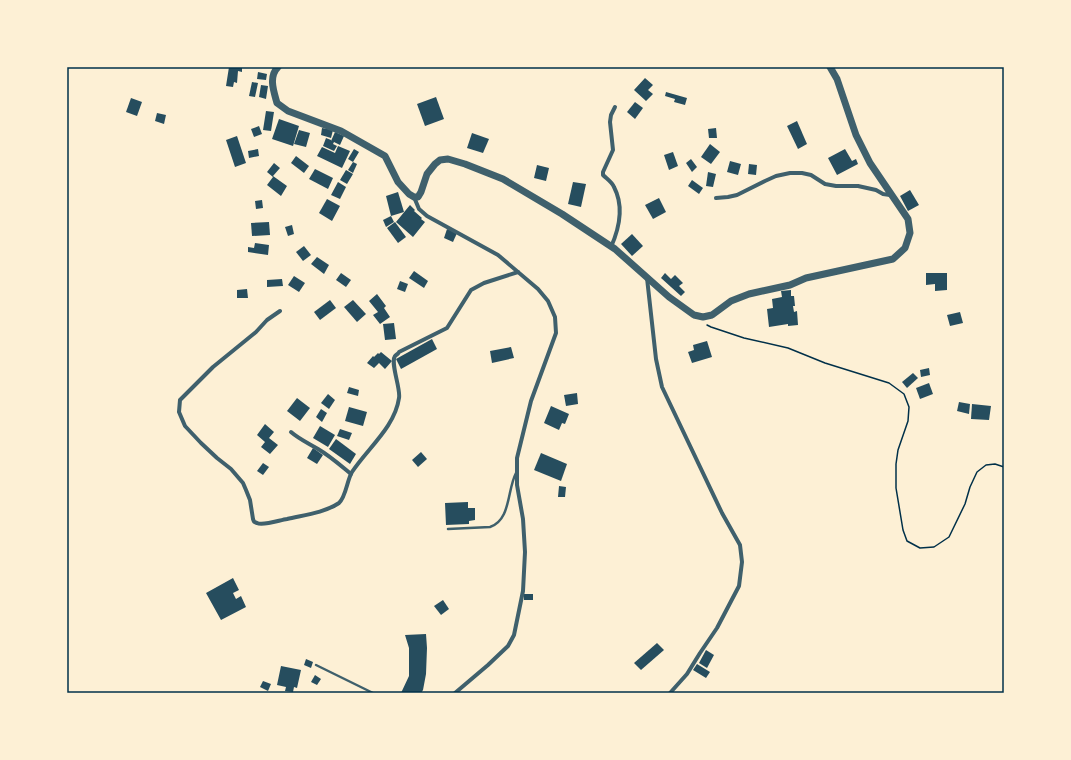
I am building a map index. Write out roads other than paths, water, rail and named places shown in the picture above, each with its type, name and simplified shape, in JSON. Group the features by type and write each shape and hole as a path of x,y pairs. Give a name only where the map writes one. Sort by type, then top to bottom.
{"street":[{"path":"278,67 275,70 272,83 277,104 288,111 341,131 385,156 398,182 409,194 414,197 419,208 427,216 498,254 538,289 548,301 555,317 556,333 531,401 517,458 517,485 523,519 525,552 523,591 514,635 508,646 455,693"},
{"path":"414,197 418,197 427,174 440,160 448,159 465,164 503,179 562,214 611,247 669,297 694,314 703,317 712,315 731,301 749,294 790,285 806,278 893,259 905,248 910,233 908,219 870,163 856,135 837,79 830,67"},
{"path":"611,247 616,237 620,210 614,187 603,175 603,172 613,150 613,137 610,122 611,115 615,107"},
{"path":"716,198 737,195 771,179 790,173 811,175 825,184 836,186 858,186 876,190 883,194 892,195"},
{"path":"280,311 266,320 256,332 213,367 180,400 179,412 185,426 211,453 231,469 243,484 250,500 254,522 259,524 315,513 332,507 342,500 351,474 380,437 394,414 400,396 393,362 395,356 400,352 448,328 470,290 484,283 518,272"},
{"path":"647,277 656,359 662,387 722,513 740,545 742,562 739,586 718,628 687,674 670,693"},
{"path":"291,432 298,439 317,448 330,457 351,474"}],"lane":[{"path":"448,529 490,527 499,522 505,512 513,478 517,470"},
{"path":"316,665 373,693"}]}
